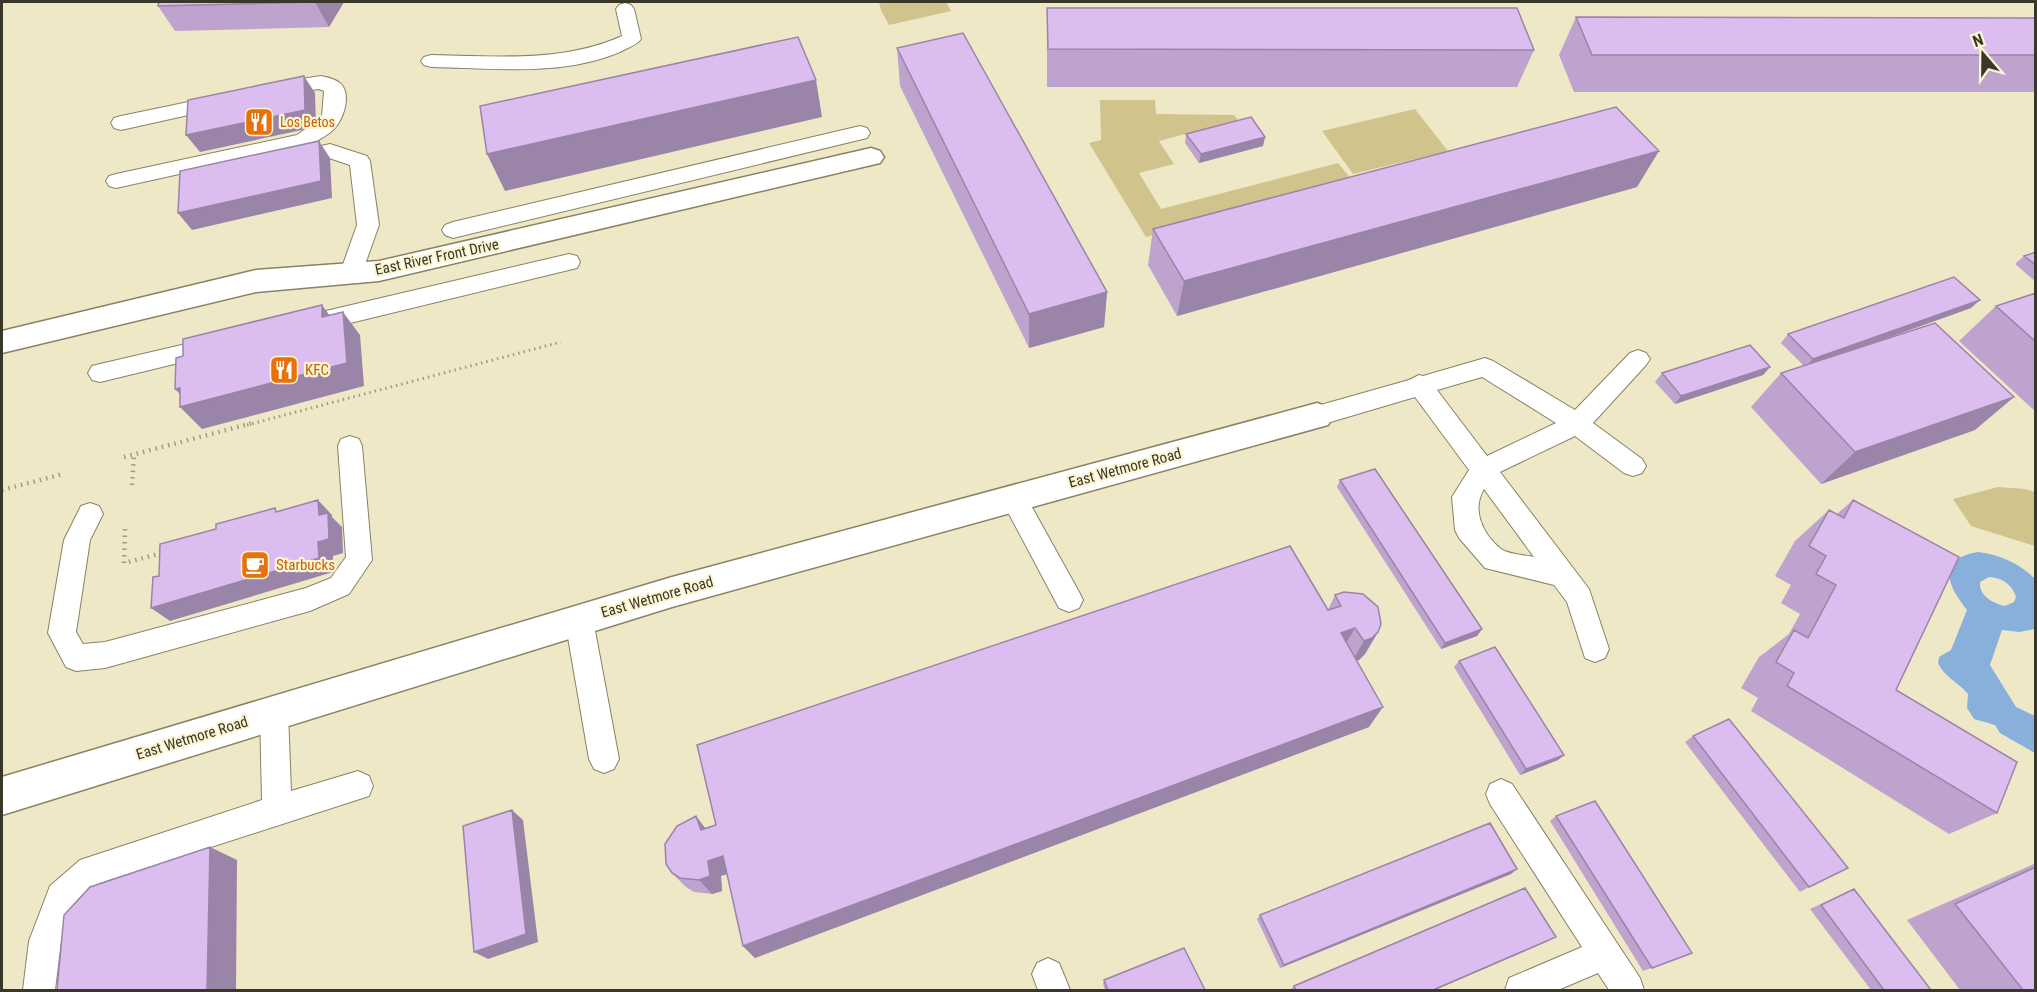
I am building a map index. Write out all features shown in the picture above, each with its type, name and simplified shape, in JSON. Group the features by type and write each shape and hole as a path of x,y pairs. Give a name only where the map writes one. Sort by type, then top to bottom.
{"street":[{"name":"East River Front Drive","path":"2,342 256,281 379,271 865,145"},
{"name":"East Wetmore Road","path":"2,796 672,591 1317,416"}],"lane":[{"path":"431,61 555,61 615,49 632,39 625,9"},
{"path":"260,93 306,82 321,82 334,88 336,110 327,126 303,140 115,190 330,151 360,161 368,225 351,273"},
{"path":"121,123 236,98"},
{"path":"453,230 865,145"},
{"path":"295,327 569,262"},
{"path":"100,373 238,341"},
{"path":"1563,575 1494,560 1468,530 1465,497 1483,469 1577,424 1638,359"},
{"path":"1317,416 1419,384 1485,367 1577,424 1633,466"},
{"path":"1419,384 1579,597 1595,649"},
{"path":"90,514 77,540 63,633 76,657 117,652 310,599 340,586 359,560 350,446"},
{"path":"1014,499 1069,600"},
{"path":"579,620 604,759"},
{"path":"274,713 277,810"},
{"path":"39,990 45,941 61,897 91,871 358,786"},
{"path":"1501,794 1628,990"},
{"path":"1521,990 1604,954"}],"path":[{"path":"124,457 561,342"},
{"path":"132,485 134,454"},
{"path":"2,490 63,474"},
{"path":"125,529 124,563 169,551"}],"shaded area":[{"path":"879,2 946,2 951,11 889,25"},
{"path":"1100,100 1155,100 1156,114 1234,115 1238,120 1159,141 1174,164 1139,173 1161,209 1338,163 1353,181 1146,237 1089,143 1101,140"},
{"path":"1415,109 1448,151 1353,174 1322,131"},
{"path":"1998,487 2035,492 2035,546 1971,526 1953,499"}],"water":[{"path":"1978,552 1994,555 2016,564 2036,580 2035,629 2019,632 2002,630 1990,665 2016,707 2035,716 2035,753 2000,733 1995,725 1974,719 1967,708 1968,694 1944,672 1938,663 1939,657 1951,650 1967,610 1954,591 1949,574 1956,560","holes":["1989,577 2006,582 2012,589 2016,597 2014,602 2005,606 1991,601 1984,595 1980,582"]}],"building":[{"path":"159,2 315,2 158,6"},
{"path":"1047,8 1517,8 1534,50 1048,49"},
{"path":"1576,17 2036,18 2036,55 1592,55"},
{"path":"963,33 1107,292 1029,314 897,48"},
{"path":"798,37 816,80 487,154 480,106"},
{"path":"304,76 305,110 186,135 188,100"},
{"path":"1616,107 1659,151 1184,281 1153,229"},
{"path":"1251,117 1265,137 1201,154 1186,134"},
{"path":"319,141 321,181 178,213 180,171"},
{"path":"2036,252 2036,265 2024,256"},
{"path":"1954,277 1980,300 1813,359 1788,334"},
{"path":"2036,293 2036,342 1996,306"},
{"path":"322,305 322,317 343,312 347,363 180,407 180,388 175,389 176,358 183,356 183,339"},
{"path":"1935,323 2014,397 1855,452 1781,373"},
{"path":"1750,345 1770,367 1681,396 1662,373"},
{"path":"1375,469 1482,629 1445,643 1340,480"},
{"name":"Starbucks","path":"318,500 319,515 328,513 329,539 318,542 319,558 151,608 153,577 159,576 160,544 216,529 216,524 275,508 276,512"},
{"path":"1853,500 1959,557 1896,690 2017,762 1997,813 1787,686 1794,673 1776,662 1794,630 1808,638 1836,585 1816,574 1826,556 1809,546 1829,510 1844,518"},
{"path":"1290,546 1328,610 1341,606 1335,595 1344,592 1363,594 1378,607 1381,624 1378,632 1372,638 1364,641 1355,628 1341,633 1383,707 743,946 723,856 708,861 710,876 699,880 680,878 672,873 666,864 665,844 677,826 696,816 701,830 716,825 697,745"},
{"path":"1495,647 1564,755 1526,769 1459,661"},
{"path":"1729,719 1848,868 1809,887 1693,736"},
{"path":"1595,801 1692,953 1652,968 1556,816"},
{"path":"512,810 526,934 474,952 463,826"},
{"path":"1490,823 1517,869 1284,965 1260,915"},
{"path":"210,847 207,990 57,990 64,915 90,887"},
{"path":"2036,867 2036,990 2023,990 1955,904"},
{"path":"1525,888 1556,937 1433,990 1296,990 1294,986"},
{"path":"1854,889 1931,990 1884,990 1821,905"},
{"path":"1184,948 1205,990 1108,990 1104,980"}],"place":[{"name":"Los Betos","path":"259,122"},
{"name":"KFC","path":"284,370"},
{"name":"Starbucks","path":"255,565"}]}
